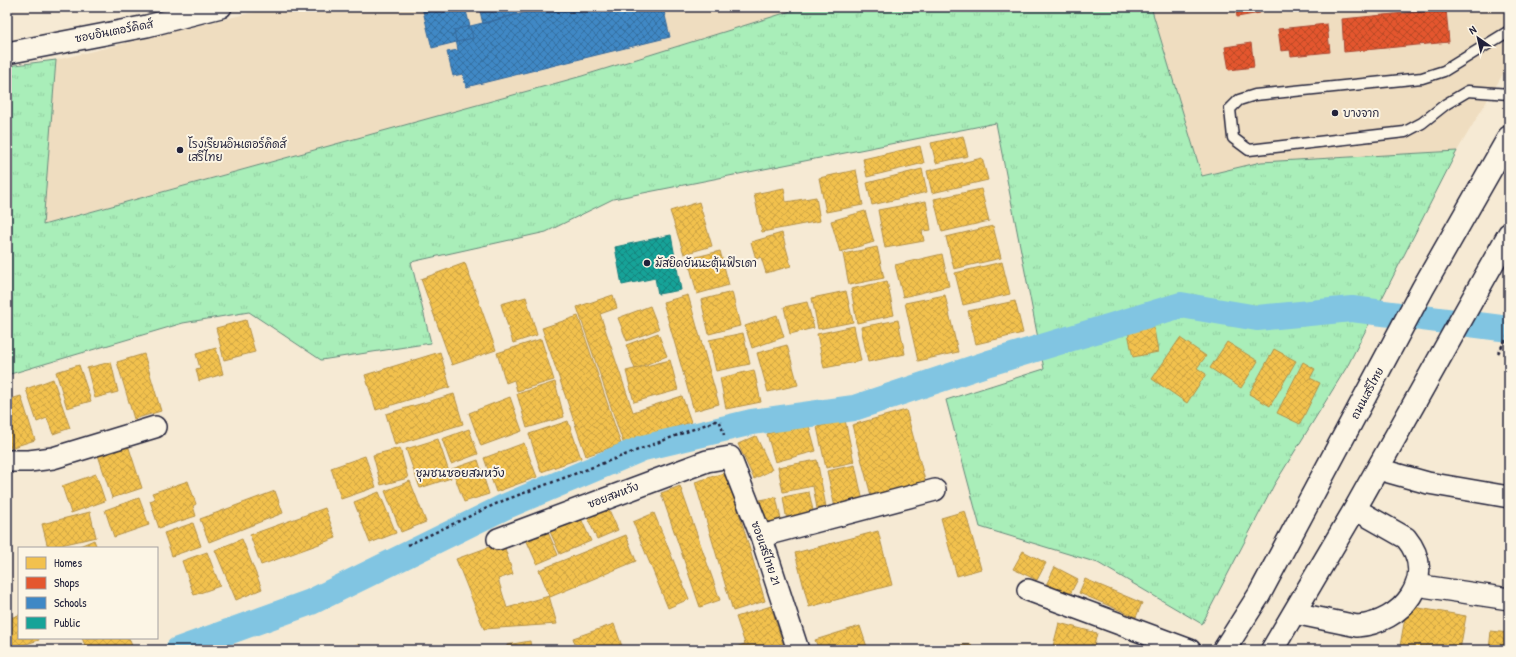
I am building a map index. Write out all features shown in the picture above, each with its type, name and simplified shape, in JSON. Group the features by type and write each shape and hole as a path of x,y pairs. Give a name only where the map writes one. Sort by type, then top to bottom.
{"main road":[{"name":"ถนนเสรีไทย","path":"1224,650 1259,595 1423,288 1509,137"},
{"path":"1272,650 1378,469 1509,234"}],"street":[{"name":"ซอยอินเตอร์คิดส์","path":"7,53 147,26 221,7"},
{"path":"7,461 29,461 53,458 156,427"},
{"name":"ซอยเสรีไทย 21","path":"727,447 761,536 798,650"},
{"name":"ซอยสมหวัง","path":"498,539 707,461 727,447"},
{"path":"1378,469 1428,483 1509,497"},
{"path":"761,536 935,490"},
{"path":"1294,613 1357,626 1367,626 1380,622 1395,614 1406,604 1416,585 1420,571 1419,563 1411,544 1406,538 1355,509"},
{"path":"1416,585 1509,599"},
{"path":"1028,590 1190,650"}],"lane":[{"path":"1509,31 1444,71 1422,78 1254,95 1239,100 1230,109 1233,138 1249,150 1404,132 1422,123 1446,104 1468,91 1509,94"}],"path":[{"path":"1498,353 1509,334"},
{"path":"408,545 500,502 597,464 715,421 718,421 721,424 727,447"}],"shaded area":[{"name":"โรงเรียนอินเตอร์คิดส์ เสรีไทย","path":"274,7 804,7 582,76 42,225 56,60"},
{"path":"1151,7 1509,7 1509,64 1457,151 1261,162 1202,176"}],"green space":[{"path":"804,7 1151,7 1202,176 1261,162 1457,151 1348,365 1274,485 1202,624 1098,563 980,527 946,400 1044,369 996,123 613,199 546,232 411,262 431,343 321,360 249,312 183,323 7,375 7,66 56,60 43,225 582,76"}],"building: Homes":[{"path":"963,136 968,156 936,163 931,143"},
{"path":"920,146 924,163 867,177 863,159"},
{"path":"982,158 988,180 932,193 927,171"},
{"path":"922,169 927,192 872,205 867,183"},
{"path":"856,170 863,205 826,212 819,178"},
{"path":"784,188 786,202 816,197 820,221 762,232 754,194"},
{"path":"981,189 989,221 942,232 934,199"},
{"path":"926,201 931,230 922,231 924,241 885,248 878,210"},
{"path":"699,202 712,246 684,254 670,211"},
{"path":"865,211 874,242 840,252 831,221"},
{"path":"993,226 1001,258 954,269 946,237"},
{"path":"782,233 791,266 766,273 761,257 756,259 751,242"},
{"path":"877,247 884,278 849,285 843,254"},
{"path":"720,251 729,285 697,294 688,259"},
{"path":"942,254 949,286 903,297 895,265"},
{"path":"1002,262 1010,294 963,305 955,273"},
{"path":"465,263 496,350 452,365 421,279"},
{"path":"887,281 894,315 857,323 851,289"},
{"path":"846,291 853,322 818,329 812,298"},
{"path":"732,292 740,326 709,334 701,300"},
{"path":"613,295 617,308 600,314 633,412 682,396 691,422 624,445 577,307"},
{"path":"688,295 719,404 694,411 663,302"},
{"path":"945,295 958,352 918,361 905,303"},
{"path":"526,297 537,335 513,343 501,304"},
{"path":"1015,301 1023,333 976,344 968,311"},
{"path":"807,302 814,328 790,334 784,307"},
{"path":"650,306 659,329 627,341 618,318"},
{"path":"777,315 784,337 752,348 745,326"},
{"path":"578,316 621,444 586,456 542,328"},
{"path":"246,320 255,352 224,360 216,328"},
{"path":"898,320 905,354 868,362 861,327"},
{"path":"1153,323 1158,352 1133,357 1127,328"},
{"path":"854,326 861,361 824,368 817,334"},
{"path":"658,333 667,356 635,369 626,345"},
{"path":"743,333 750,364 716,371 709,340"},
{"path":"1180,338 1206,356 1197,368 1206,374 1187,403 1152,379"},
{"path":"541,339 554,380 517,391 514,380 506,383 497,353"},
{"path":"1227,342 1258,361 1241,388 1210,368"},
{"path":"787,345 798,385 768,392 757,353"},
{"path":"216,348 223,374 199,381 196,369 200,368 196,354"},
{"path":"1274,349 1296,361 1270,406 1249,394"},
{"path":"440,352 450,387 376,410 365,375"},
{"path":"144,354 161,411 134,419 117,362"},
{"path":"670,360 678,390 634,402 626,371"},
{"path":"111,362 118,392 95,398 87,368"},
{"path":"1303,362 1315,369 1310,378 1320,383 1300,424 1277,413"},
{"path":"79,365 91,401 67,408 56,372"},
{"path":"754,370 761,402 726,409 720,378"},
{"path":"53,379 70,428 53,434 47,418 37,422 26,389"},
{"path":"555,382 564,417 527,428 517,394"},
{"path":"454,394 463,424 395,445 386,414"},
{"path":"21,396 35,440 10,448 7,439 7,400"},
{"path":"510,397 522,431 481,446 469,413"},
{"path":"906,410 926,484 872,499 852,425"},
{"path":"845,420 854,462 826,468 817,427"},
{"path":"568,421 581,458 541,472 529,434"},
{"path":"808,422 816,451 775,462 767,434"},
{"path":"469,429 478,454 451,464 442,439"},
{"path":"756,436 772,470 754,479 738,444"},
{"path":"438,439 451,478 420,488 406,449"},
{"path":"524,443 537,477 496,492 484,458"},
{"path":"128,445 142,488 112,498 98,455"},
{"path":"400,448 408,478 381,485 373,455"},
{"path":"365,456 376,487 341,499 331,468"},
{"path":"478,460 489,494 464,502 452,469"},
{"path":"817,460 827,512 818,514 813,486 783,492 778,467"},
{"path":"855,465 864,506 836,512 827,471"},
{"path":"727,472 765,601 733,611 695,482"},
{"path":"96,474 105,501 71,513 62,486"},
{"path":"188,481 196,504 193,506 196,516 159,528 150,501 155,499 152,493"},
{"path":"410,481 426,522 401,532 385,491"},
{"path":"680,486 720,600 700,607 661,493"},
{"path":"275,491 283,513 209,542 200,519"},
{"path":"379,492 396,533 370,543 354,502"},
{"path":"809,492 814,515 787,521 783,497"},
{"path":"776,497 782,524 766,528 760,500"},
{"path":"139,498 149,525 114,537 105,510"},
{"path":"606,503 618,530 597,539 585,512"},
{"path":"325,508 336,538 261,565 250,535"},
{"path":"965,511 981,569 957,576 941,518"},
{"path":"90,512 96,537 48,547 42,524"},
{"path":"654,513 689,599 668,608 633,522"},
{"path":"579,514 591,541 560,554 548,527"},
{"path":"193,523 201,546 172,556 164,533"},
{"path":"546,528 558,555 537,564 525,537"},
{"path":"878,531 892,585 809,607 795,553"},
{"path":"626,535 636,561 550,597 539,570"},
{"path":"242,539 262,589 236,600 215,550"},
{"path":"94,540 97,547 77,547"},
{"path":"503,542 513,574 498,579 507,608 549,596 557,624 484,629 456,559"},
{"path":"1023,551 1046,563 1037,580 1013,569"},
{"path":"207,552 220,586 194,595 182,561"},
{"path":"1055,567 1078,579 1069,596 1046,585"},
{"path":"1085,579 1142,603 1136,617 1079,593"},
{"path":"771,606 785,650 727,650 745,644 736,617"},
{"path":"1407,606 1466,616 1460,650 1422,650 1400,646"},
{"path":"18,615 18,639 39,640 7,650 7,619"},
{"path":"1059,623 1097,633 1093,650 1052,650"},
{"path":"614,624 623,649 577,650 573,638"},
{"path":"860,626 868,650 819,650 815,640"},
{"path":"1491,631 1509,633 1509,650 1489,650"},
{"path":"82,639 129,639 132,646 119,650 87,650"},
{"path":"530,641 531,650 507,650 507,645"},
{"path":"359,644 361,650 338,650"},
{"path":"971,644 972,650 923,650 923,649"}],"building: Shops":[{"path":"1235,7 1259,7 1260,13 1237,17"},
{"path":"1446,9 1449,42 1344,52 1342,19"},
{"path":"1327,24 1330,52 1291,56 1290,50 1281,51 1278,29"},
{"path":"1251,43 1254,67 1229,70 1225,47"}],"building: Schools":[{"path":"422,7 465,7 473,38 432,48"},
{"path":"479,7 515,7 517,14 483,24"},
{"path":"548,7 663,7 670,37 466,87 463,74 453,76 447,52 458,50 454,30"}],"building: Public":[{"name":"มัสยิดยันนะตุ้นฟิรเดา","path":"671,235 681,290 658,294 655,278 622,285 615,247"}],"waterway":[{"path":"178,650 311,602 504,507 643,448 752,422 854,408 989,363 1181,305 1257,318 1352,309 1509,329"}],"place":[{"name":"บางจาก","path":"1335,113"},
{"name":"โรงเรียนอินเตอร์คิดส์ เสรีไทย","path":"180,150"},
{"name":"มัสยิดยันนะตุ้นฟิรเดา","path":"647,263"}],"district":[{"name":"ชุมชนซอยสมหวัง","path":"460,473"}]}
